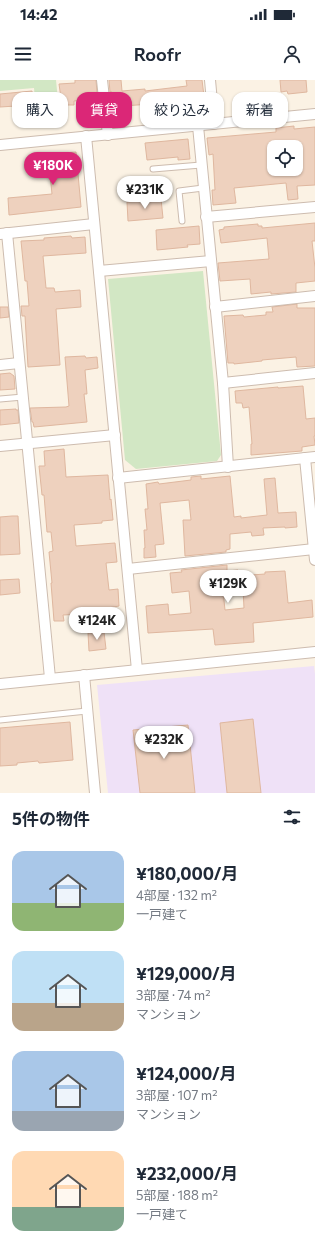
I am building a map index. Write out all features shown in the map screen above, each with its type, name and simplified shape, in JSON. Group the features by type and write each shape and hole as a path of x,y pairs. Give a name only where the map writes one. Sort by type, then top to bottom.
{"street":[{"path":"102,80 108,135"},
{"path":"210,80 211,92"},
{"path":"224,123 315,114"},
{"path":"0,145 178,128"},
{"path":"198,128 223,383 228,467"},
{"path":"86,136 137,670"},
{"path":"206,217 315,206"},
{"path":"50,678 23,397 4,233 94,224"},
{"path":"100,271 211,261"},
{"path":"215,307 315,296"},
{"path":"0,365 19,363"},
{"path":"223,383 315,374"},
{"path":"0,446 114,435"},
{"path":"118,478 310,458 315,560"},
{"path":"128,569 314,549"},
{"path":"0,684 315,652"},
{"path":"84,675 95,793"}],"lane":[{"path":"153,170 201,165"},
{"path":"182,221 179,191 203,188"},
{"path":"0,399 23,397"},
{"path":"0,720 87,711"}],"shaded area":[{"path":"314,666 315,793 108,793 97,685"}],"green space":[{"path":"0,80 56,80 57,92 34,92 34,88 0,91"},
{"path":"203,271 221,455 217,461 136,469 125,460 108,279"}],"building":[{"path":"75,80 96,80 97,92 76,92 76,101 74,101 74,105 68,105 68,92 60,92 59,84 75,83"},
{"path":"109,80 121,80 122,91 145,89 145,91 187,86 186,80 202,80 204,92 140,92 140,105 132,105 132,92 110,92"},
{"path":"280,80 306,80 307,92 288,94 287,91 281,92"},
{"path":"12,93 12,106 0,107 0,94"},
{"path":"294,126 294,129 315,127 315,185 297,186 298,199 288,200 286,183 234,188 236,203 213,205 212,190 215,190 213,154 209,155 207,138 276,132 276,128 288,128 288,127"},
{"path":"188,139 190,159 178,160 178,157 147,160 145,143"},
{"path":"76,152 81,207 9,215 8,198 52,194 50,174 39,175 37,155"},
{"path":"161,199 163,218 128,221 127,202"},
{"path":"315,223 315,241 312,241 315,281 296,283 296,292 251,294 250,279 220,281 218,263 269,259 267,238 221,243 219,230 224,229 224,227 258,224 258,226 262,226 262,228"},
{"path":"199,226 200,244 187,245 188,247 157,250 156,230"},
{"path":"71,236 72,238 85,237 86,253 43,256 46,288 54,288 55,292 80,290 81,307 56,309 60,365 28,367 25,316 22,316 21,306 29,306 21,241 44,240 44,238"},
{"path":"297,304 297,308 315,308 315,366 297,367 296,357 234,364 228,363 224,316 243,315 244,317 266,315 266,312 273,312 272,307"},
{"path":"0,307 8,307 9,317 0,318"},
{"path":"85,356 86,358 97,357 98,368 85,370 87,394 84,394 87,422 34,427 30,408 69,406 65,357"},
{"path":"10,373 14,376 15,389 0,390 0,374"},
{"path":"303,386 306,419 315,418 315,445 302,447 302,451 251,455 252,444 249,407 243,408 242,403 236,403 235,391"},
{"path":"0,410 18,410 19,423 0,425"},
{"path":"64,449 66,477 108,475 113,520 102,521 102,523 74,525 76,546 115,543 117,562 106,563 109,590 118,589 119,606 108,608 109,610 63,615 64,621 54,621 49,552 53,551 51,532 47,532 44,495 42,495 39,466 45,466 44,451"},
{"path":"201,476 201,479 230,476 234,517 241,516 241,518 267,515 264,479 275,478 278,513 296,512 297,527 263,528 264,535 252,536 251,532 230,534 230,549 226,550 226,552 185,556 183,520 191,520 189,500 160,503 164,544 155,545 156,557 144,558 144,530 147,530 145,509 148,509 146,484 191,480 191,477"},
{"path":"18,516 20,554 0,555 0,517"},
{"path":"227,565 227,571 238,570 238,576 285,571 288,603 312,600 313,617 253,623 254,642 215,645 213,629 148,633 146,606 168,604 169,615 191,613 189,591 172,593 170,573 182,572 181,570","holes":["243,589 244,608 225,610 223,591"]},
{"path":"19,579 20,593 0,595 0,580"},
{"path":"104,632 106,649 89,651 88,633"},
{"path":"253,719 261,793 227,793 220,723"},
{"path":"70,722 73,760 39,763 38,761 17,763 17,765 0,766 0,728"},
{"path":"188,725 195,793 140,793 133,730"}]}
